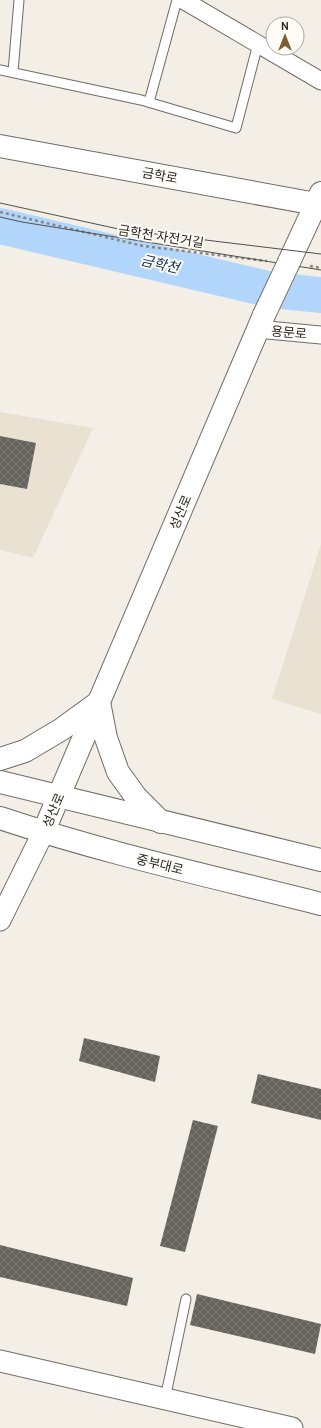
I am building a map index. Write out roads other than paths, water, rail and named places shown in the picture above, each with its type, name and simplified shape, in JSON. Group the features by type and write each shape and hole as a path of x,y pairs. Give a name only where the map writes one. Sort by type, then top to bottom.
{"main road":[{"name":"금학로","path":"0,146 319,201"},
{"name":"성산로","path":"43,833 261,322 319,201"},
{"path":"0,759 25,751 62,729 99,702 106,738 118,772 136,797 161,822"},
{"path":"0,782 321,860"},
{"name":"중부대로","path":"0,818 43,833 101,849 321,904"}],"street":[{"path":"183,0 321,81"},
{"name":"용문로","path":"261,322 321,335"},
{"path":"0,920 43,833"},
{"path":"0,1361 291,1428"}],"lane":[{"path":"13,72 19,0"},
{"path":"149,102 177,0"},
{"path":"0,70 149,102 236,128 258,44"},
{"path":"165,1399 186,1299"}],"waterway":[{"name":"금학천","path":"0,226 272,290 321,295"}],"tram line":[{"path":"0,203 123,230 321,254"},
{"path":"0,217 22,222 321,270"}]}
